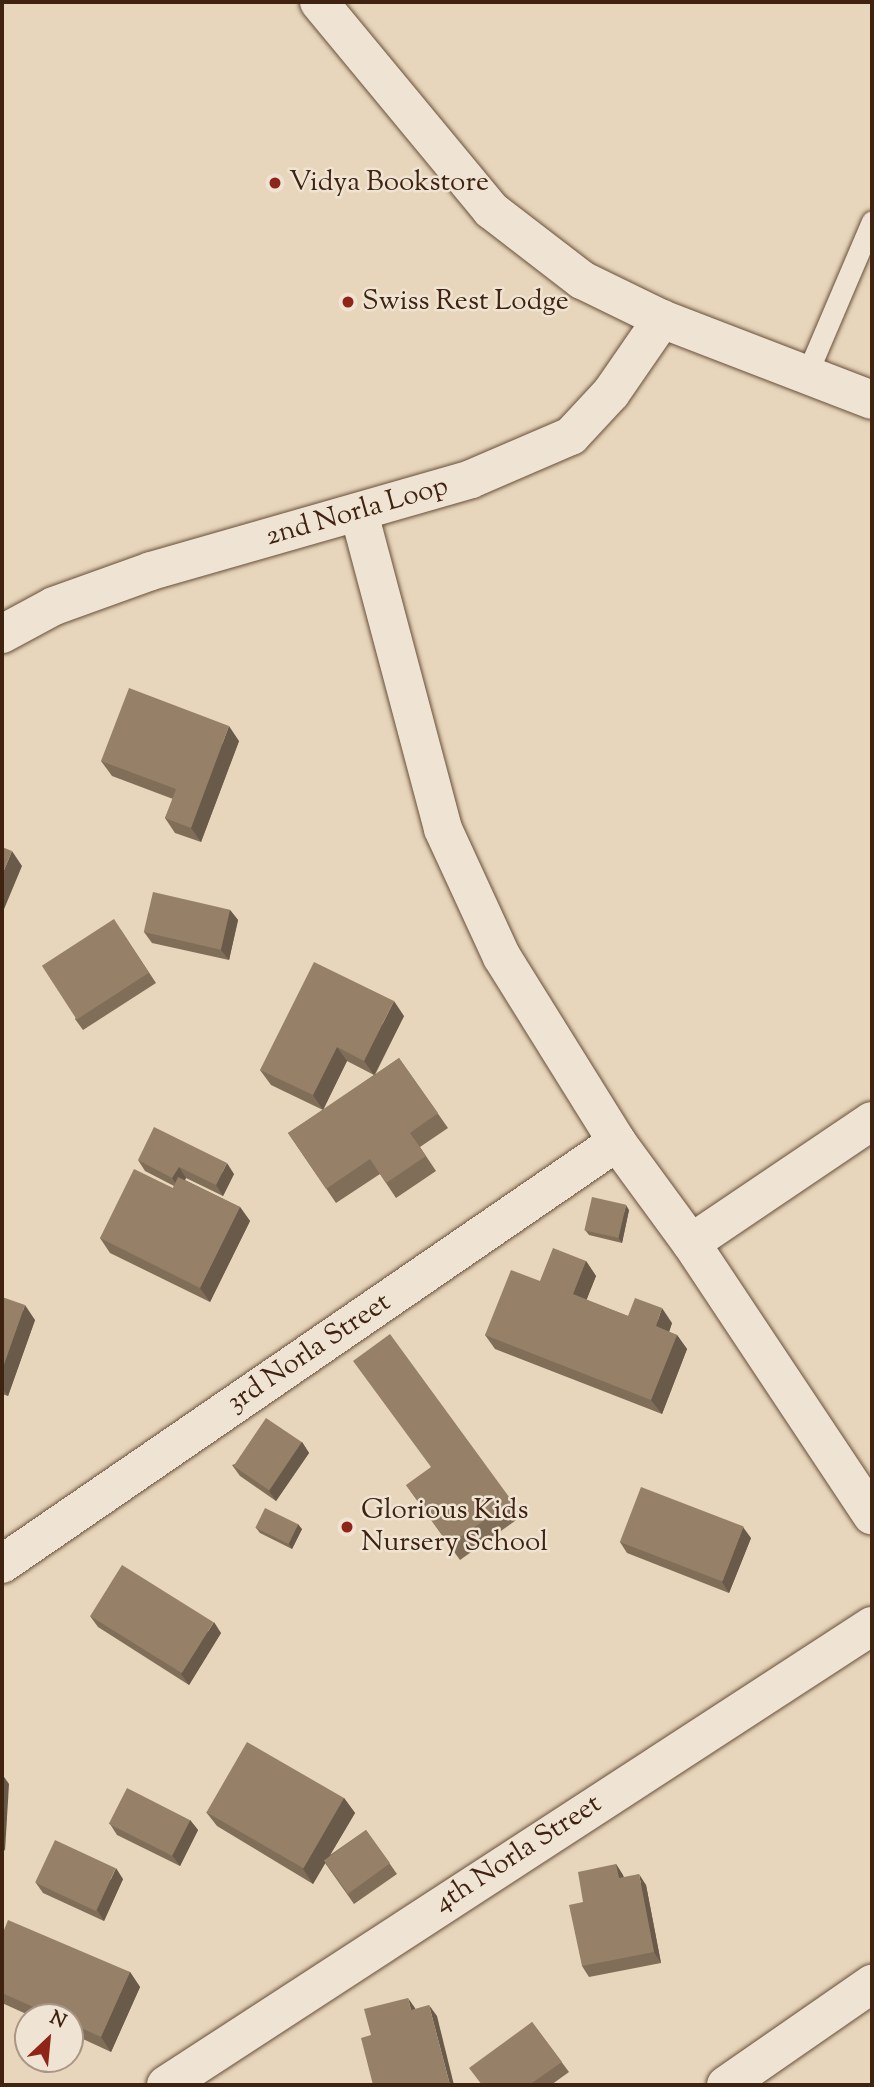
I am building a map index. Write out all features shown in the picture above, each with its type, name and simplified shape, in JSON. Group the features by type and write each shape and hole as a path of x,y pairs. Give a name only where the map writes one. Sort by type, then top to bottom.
{"street":[{"path":"319,2 491,210 582,280 662,319 872,400"},
{"name":"2nd Norla Loop","path":"2,634 54,606 151,571 471,479 571,436 611,393 662,319"},
{"path":"359,513 443,829 502,957 617,1142 691,1244 872,1515"},
{"path":"691,1244 872,1121"},
{"name":"3rd Norla Street","path":"2,1564 617,1142"},
{"name":"4th Norla Street","path":"166,2085 872,1626"},
{"path":"726,2085 872,1984"}],"lane":[{"path":"806,376 872,221"}],"building":[{"path":"129,688 229,726 191,828 165,818 176,789 101,761"},
{"path":"2,847 12,851 2,875"},
{"path":"153,892 230,910 221,950 144,932"},
{"path":"114,919 149,973 77,1020 42,966"},
{"path":"314,962 394,1001 364,1061 337,1047 313,1095 260,1070"},
{"path":"399,1058 438,1113 410,1133 426,1156 386,1183 370,1159 326,1189 288,1133"},
{"path":"154,1127 227,1163 216,1185 179,1167 172,1178 138,1160"},
{"path":"134,1169 173,1188 178,1177 240,1207 200,1288 100,1238"},
{"path":"592,1197 626,1205 618,1238 584,1230"},
{"path":"553,1248 586,1261 573,1294 628,1316 635,1298 662,1308 656,1326 677,1335 651,1400 485,1335 511,1270 540,1281"},
{"path":"2,1297 25,1305 2,1370"},
{"path":"390,1334 512,1501 449,1545 406,1485 431,1467 353,1361"},
{"path":"266,1418 302,1442 269,1490 234,1466"},
{"path":"641,1487 744,1526 723,1582 620,1542"},
{"path":"265,1508 298,1524 289,1544 255,1528"},
{"path":"122,1565 214,1622 182,1673 90,1616"},
{"path":"247,1742 344,1798 303,1868 206,1812"},
{"path":"127,1788 190,1820 172,1856 109,1824"},
{"path":"366,1830 390,1863 348,1894 324,1861"},
{"path":"55,1840 116,1868 96,1911 35,1883"},
{"path":"616,1864 619,1878 639,1874 654,1952 582,1966 569,1905 583,1902 578,1872"},
{"path":"8,1920 130,1972 101,2037 84,2029 84,2003 24,2003 2,1993 2,1935"},
{"path":"408,1998 411,2010 429,2005 450,2085 373,2085 361,2038 371,2035 364,2009"},
{"path":"532,2022 562,2062 529,2085 482,2085 469,2068"}],"place":[{"name":"Vidya Bookstore","path":"275,183"},
{"name":"Swiss Rest Lodge","path":"348,302"},
{"name":"Glorious Kids Nursery School","path":"347,1527"}]}
